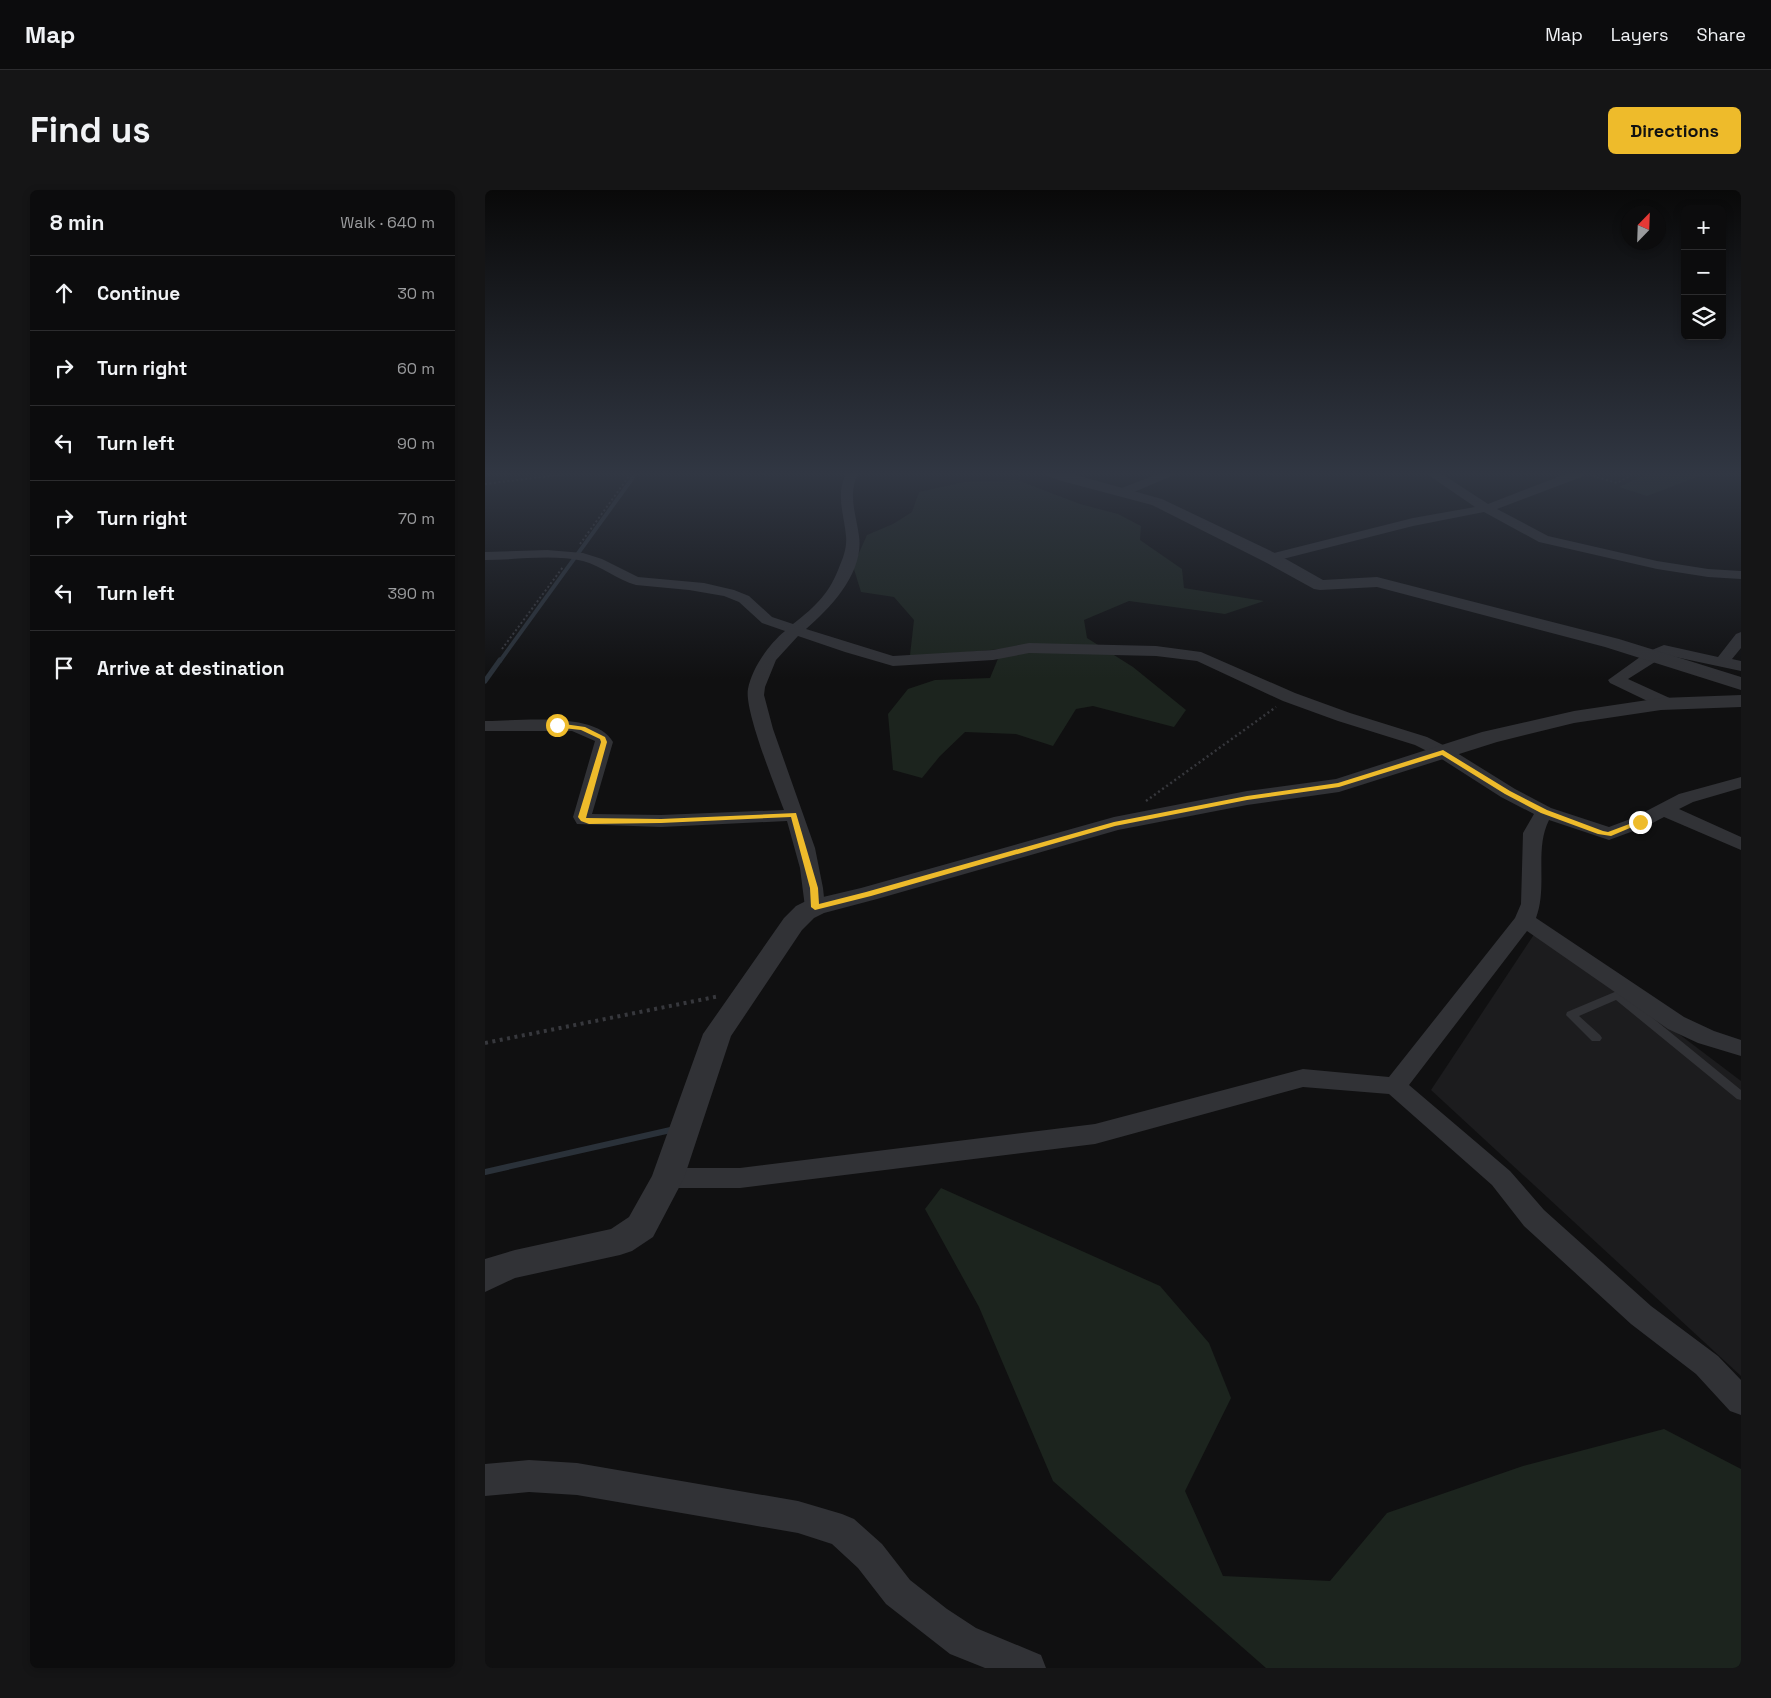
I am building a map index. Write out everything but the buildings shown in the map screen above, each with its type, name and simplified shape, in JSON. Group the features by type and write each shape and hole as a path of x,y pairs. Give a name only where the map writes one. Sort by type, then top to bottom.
{"street":[{"path":"815,907 814,888 794,815 763,722 756,690 768,658 794,630 812,616 834,594 852,554 853,541"},
{"path":"1236,541 1320,585 1377,582 1653,655 1741,684"},
{"path":"1271,558 1338,541"},
{"path":"1553,541 1657,565 1708,573 1741,575"},
{"path":"485,556 571,556 584,558 607,566 636,581 723,591 743,598 760,616 794,630 884,660 993,655 1029,648 1156,651 1201,657 1289,697 1344,718 1421,741 1443,752 1508,793 1544,812 1609,834 1640,822 1686,798 1741,782"},
{"path":"1723,661 1741,637"},
{"path":"1668,704 1616,680 1653,655 1664,650 1741,666"},
{"path":"485,1277 495,1270 515,1264 620,1241 641,1227 668,1178 717,1034 745,990 793,924 805,912 815,907 868,894 1114,824 1247,798 1339,785 1513,731 1574,717 1668,704 1741,701"},
{"path":"487,726 571,726 582,728 603,738 604,742 582,817 589,822 794,815"},
{"path":"1665,810 1741,844"},
{"path":"1395,1086 1525,920 1531,904 1533,833 1544,812"},
{"path":"1525,920 1675,1023 1707,1037 1741,1048"},
{"path":"668,1178 740,1178 1095,1134 1303,1078 1395,1086 1501,1178 1534,1218 1641,1316 1707,1365 1741,1400"},
{"path":"485,1480 529,1476 577,1479 798,1517 842,1531 870,1556 898,1592 963,1641 1028,1668"}],"lane":[{"path":"1596,1038 1571,1015 1617,995 1741,1096"}],"path":[{"path":"502,649 582,541"},
{"path":"1146,801 1289,697"},
{"path":"485,1043 745,990"}],"shaded area":[{"path":"864,541 1141,541 1182,569 1184,588 1264,601 1225,614 1129,601 1084,620 1087,638 1133,667 1186,710 1174,727 1093,706 1076,709 1053,746 1016,734 965,732 940,756 922,778 893,770 888,714 908,689 935,680 990,678 1002,649 934,655 910,655 914,620 894,597 861,592 853,566"},
{"path":"1535,933 1667,1025 1741,1081 1741,1376 1431,1090"},
{"path":"941,1188 1160,1286 1209,1343 1231,1398 1185,1491 1223,1576 1330,1581 1387,1513 1523,1466 1664,1429 1741,1469 1741,1668 1266,1668 1053,1481 979,1307 925,1209"}],"waterway":[{"path":"500,661 587,541"},
{"path":"485,681 500,660"},
{"path":"485,1172 675,1129"}],"route":[{"path":"557,725 582,728 603,738 604,742 582,817 589,822 794,815 814,888 815,907 868,894 1114,824 1247,798 1339,785 1443,752 1508,793 1544,812 1601,833 1609,834 1640,822"}]}
